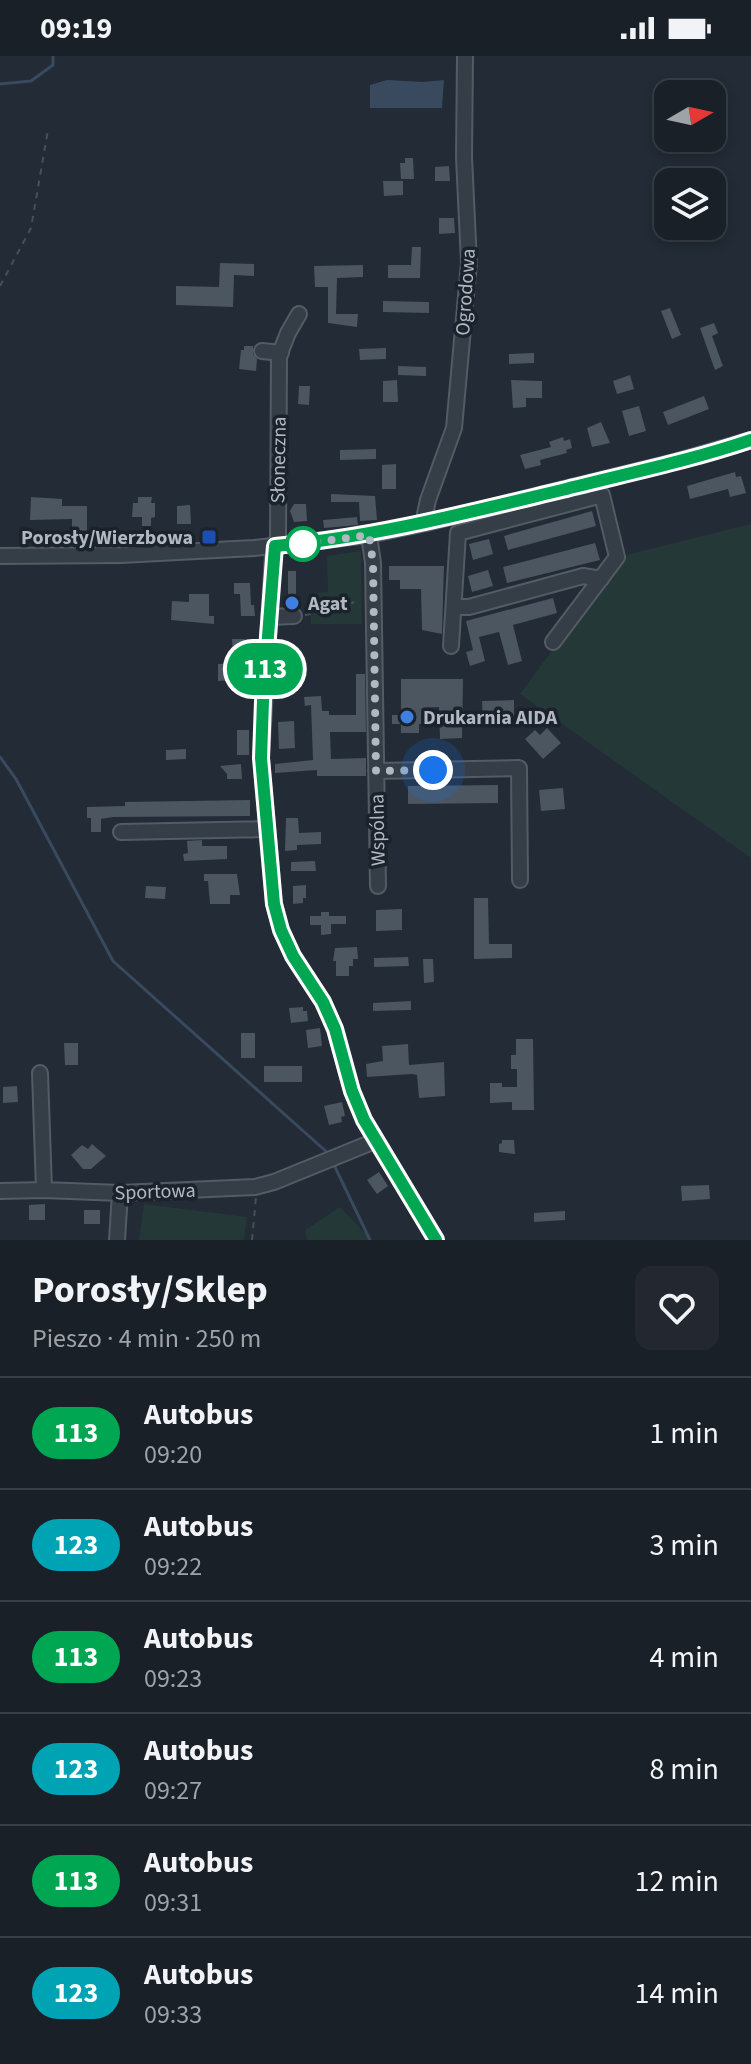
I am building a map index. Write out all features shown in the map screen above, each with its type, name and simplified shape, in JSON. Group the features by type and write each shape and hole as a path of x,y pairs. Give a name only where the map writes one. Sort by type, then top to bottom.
{"street":[{"name":"Ogrodowa","path":"426,523 428,500 454,428 469,263 464,157 465,56"},
{"name":"Słoneczna","path":"299,314 281,353 278,537 269,617 261,758 274,904 293,956 323,1002 335,1029 352,1091 375,1141 436,1240"},
{"path":"262,351 281,353"},
{"path":"458,533 751,440"},
{"path":"0,556 121,555 275,546 369,535 600,488"},
{"path":"553,642 617,557 600,488"},
{"path":"451,646 458,533 454,517"},
{"name":"Wspólna","path":"369,535 373,563 378,886"},
{"path":"454,607 469,607 583,576 601,579"},
{"path":"269,617 294,616"},
{"path":"376,771 519,768 520,880"},
{"path":"121,832 267,829"},
{"path":"40,1073 44,1190"},
{"name":"Sportowa","path":"0,1191 120,1193 255,1187 375,1141"},
{"path":"117,1240 120,1193"}],"path":[{"path":"0,286 31,228 48,130"},
{"path":"294,616 343,608 354,602"},
{"path":"252,1240 255,1187"}],"shaded area":[{"path":"751,524 751,858 520,694 622,556"},
{"path":"361,551 362,624 311,624 311,594 328,592 327,556"},
{"path":"144,1204 247,1217 244,1240 139,1240"},
{"path":"340,1207 372,1240 307,1240 305,1230"}],"water":[{"path":"387,80 444,80 442,108 370,108 370,85"}],"building":[{"path":"405,158 413,158 414,179 401,179 400,163 405,163"},
{"path":"449,166 450,181 435,181 435,167"},
{"path":"383,181 403,181 403,195 384,196"},
{"path":"439,218 454,218 455,233 439,234"},
{"path":"412,247 421,247 420,278 388,278 388,265 411,265"},
{"path":"220,263 254,264 254,276 234,275 233,307 176,305 176,286 219,287"},
{"path":"363,265 363,277 337,278 336,314 358,314 357,327 328,323 328,287 315,287 314,266"},
{"path":"383,301 429,302 429,313 383,312"},
{"path":"670,308 681,335 672,339 661,311"},
{"path":"714,323 718,333 712,336 723,366 715,370 700,328"},
{"path":"244,346 253,346 257,359 256,371 239,369"},
{"path":"386,348 386,359 360,360 359,349"},
{"path":"534,353 534,363 509,364 509,354"},
{"path":"398,366 426,367 426,376 398,375"},
{"path":"630,375 634,389 617,394 613,381"},
{"path":"397,380 398,402 383,402 383,381"},
{"path":"511,380 542,381 542,398 526,398 526,407 513,408"},
{"path":"299,386 310,386 309,405 298,404"},
{"path":"704,396 709,409 668,425 663,412"},
{"path":"639,406 646,431 629,436 622,411"},
{"path":"601,422 610,443 592,447 587,428"},
{"path":"563,437 564,441 570,439 572,448 566,450 567,453 540,460 541,465 525,469 520,455 551,447 549,442"},
{"path":"376,449 376,459 340,460 340,450"},
{"path":"396,464 396,489 382,489 382,465"},
{"path":"735,472 736,477 741,476 746,493 730,497 728,489 690,499 687,486"},
{"path":"331,494 375,496 377,520 360,521 359,502 331,502"},
{"path":"31,497 62,499 62,506 87,506 87,531 72,530 72,519 30,520"},
{"path":"138,497 152,497 151,503 155,503 151,526 142,526 142,517 132,517 133,503 138,503"},
{"path":"294,504 306,504 307,521 294,522 290,511"},
{"path":"190,505 191,524 177,524 177,506"},
{"path":"592,511 596,526 508,550 504,536"},
{"path":"357,517 358,525 324,528 323,520"},
{"path":"489,539 493,554 473,560 469,544"},
{"path":"595,543 600,560 507,583 503,567"},
{"path":"389,566 444,566 442,634 422,630 421,589 400,589 400,580 389,580"},
{"path":"488,570 493,586 472,592 468,576"},
{"path":"288,571 296,571 296,606 288,606"},
{"path":"234,583 250,583 255,616 241,616 240,594 234,594"},
{"path":"189,594 209,594 209,616 214,616 214,624 171,620 172,601 189,602"},
{"path":"553,598 557,613 513,625 522,661 508,665 499,632 479,637 485,661 470,666 466,652 473,650 466,621"},
{"path":"232,639 245,639 245,656 233,656"},
{"path":"218,664 232,664 233,680 218,681"},
{"path":"356,674 365,674 366,732 330,732 331,759 366,758 366,776 317,776 317,770 275,773 275,764 313,760 311,705 305,706 304,697 321,696 322,711 329,711 329,715 356,715"},
{"name":"Drukarnia AIDA","path":"401,679 463,679 462,738 440,739 439,707 423,708 419,733 401,733 401,724 392,724 392,715 401,715"},
{"path":"514,700 514,726 483,726 482,701"},
{"path":"294,721 295,748 279,749 278,722"},
{"path":"547,728 561,743 543,759 525,739 535,730 540,735"},
{"path":"237,730 249,730 249,755 237,755"},
{"path":"186,749 186,759 166,760 166,750"},
{"path":"241,764 242,779 227,779 220,766"},
{"path":"498,785 498,803 408,804 408,786"},
{"path":"563,788 565,809 541,811 539,790"},
{"path":"250,800 250,816 113,817 101,819 101,832 91,832 91,818 87,818 87,807 125,806 125,802"},
{"path":"286,818 298,818 299,833 321,832 321,844 297,845 297,850 285,851"},
{"path":"202,840 202,846 227,846 227,859 184,861 183,854 188,853 187,841"},
{"path":"315,861 316,871 291,871 291,862"},
{"path":"204,874 237,874 240,895 230,895 230,904 210,904 208,881 204,881"},
{"path":"306,885 303,903 293,904 293,886"},
{"path":"146,886 166,887 165,899 145,898"},
{"path":"474,898 488,898 489,944 512,944 512,958 474,959"},
{"path":"402,909 402,930 376,931 376,910"},
{"path":"321,912 329,912 329,916 346,916 346,924 331,924 331,934 321,935 321,925 310,925 310,916 321,916"},
{"path":"357,947 358,959 353,959 353,966 349,966 349,976 336,976 336,961 333,961 335,948"},
{"path":"408,957 409,966 374,967 374,958"},
{"path":"423,959 433,959 434,982 424,983"},
{"path":"411,1001 411,1010 373,1011 373,1003"},
{"path":"303,1007 303,1011 307,1011 308,1021 291,1023 289,1008"},
{"path":"320,1028 322,1046 308,1048 306,1030"},
{"path":"241,1033 255,1033 255,1058 241,1058"},
{"path":"516,1039 533,1039 534,1110 512,1110 512,1102 490,1103 490,1083 517,1087 517,1069 511,1069 511,1055 516,1055"},
{"path":"64,1043 78,1043 78,1065 65,1065"},
{"path":"408,1044 409,1065 444,1062 445,1096 419,1098 417,1075 367,1077 366,1064 383,1061 382,1046"},
{"path":"264,1066 302,1066 302,1082 264,1082"},
{"path":"17,1086 18,1102 3,1103 3,1087"},
{"path":"342,1102 345,1116 341,1117 342,1122 329,1125 324,1106"},
{"path":"502,1140 514,1140 515,1154 499,1152"},
{"path":"92,1144 106,1156 91,1169 83,1169 71,1155 82,1145 88,1149"},
{"path":"379,1172 388,1186 377,1194 367,1180"},
{"path":"709,1185 710,1199 682,1201 681,1186"},
{"path":"45,1204 45,1220 29,1220 29,1205"},
{"path":"84,1210 100,1210 100,1224 84,1224"},
{"path":"565,1211 565,1220 534,1222 534,1213"}],"waterway":[{"path":"0,84 31,81 53,65 53,56"},
{"path":"0,757 16,779 113,961 329,1154"},
{"path":"334,1165 370,1240"}],"bus line":[{"name":"113","path":"436,1240 364,1120 352,1091 335,1029 323,1002 293,956 274,904 261,758 275,546 369,535 426,523 751,440"}],"place":[{"name":"Porosły/Wierzbowa","path":"209,537"},
{"name":"Agat","path":"292,603"},
{"name":"Drukarnia AIDA","path":"407,717"}],"route":[{"path":"303,544 369,535 373,563 376,771 433,770"}]}
